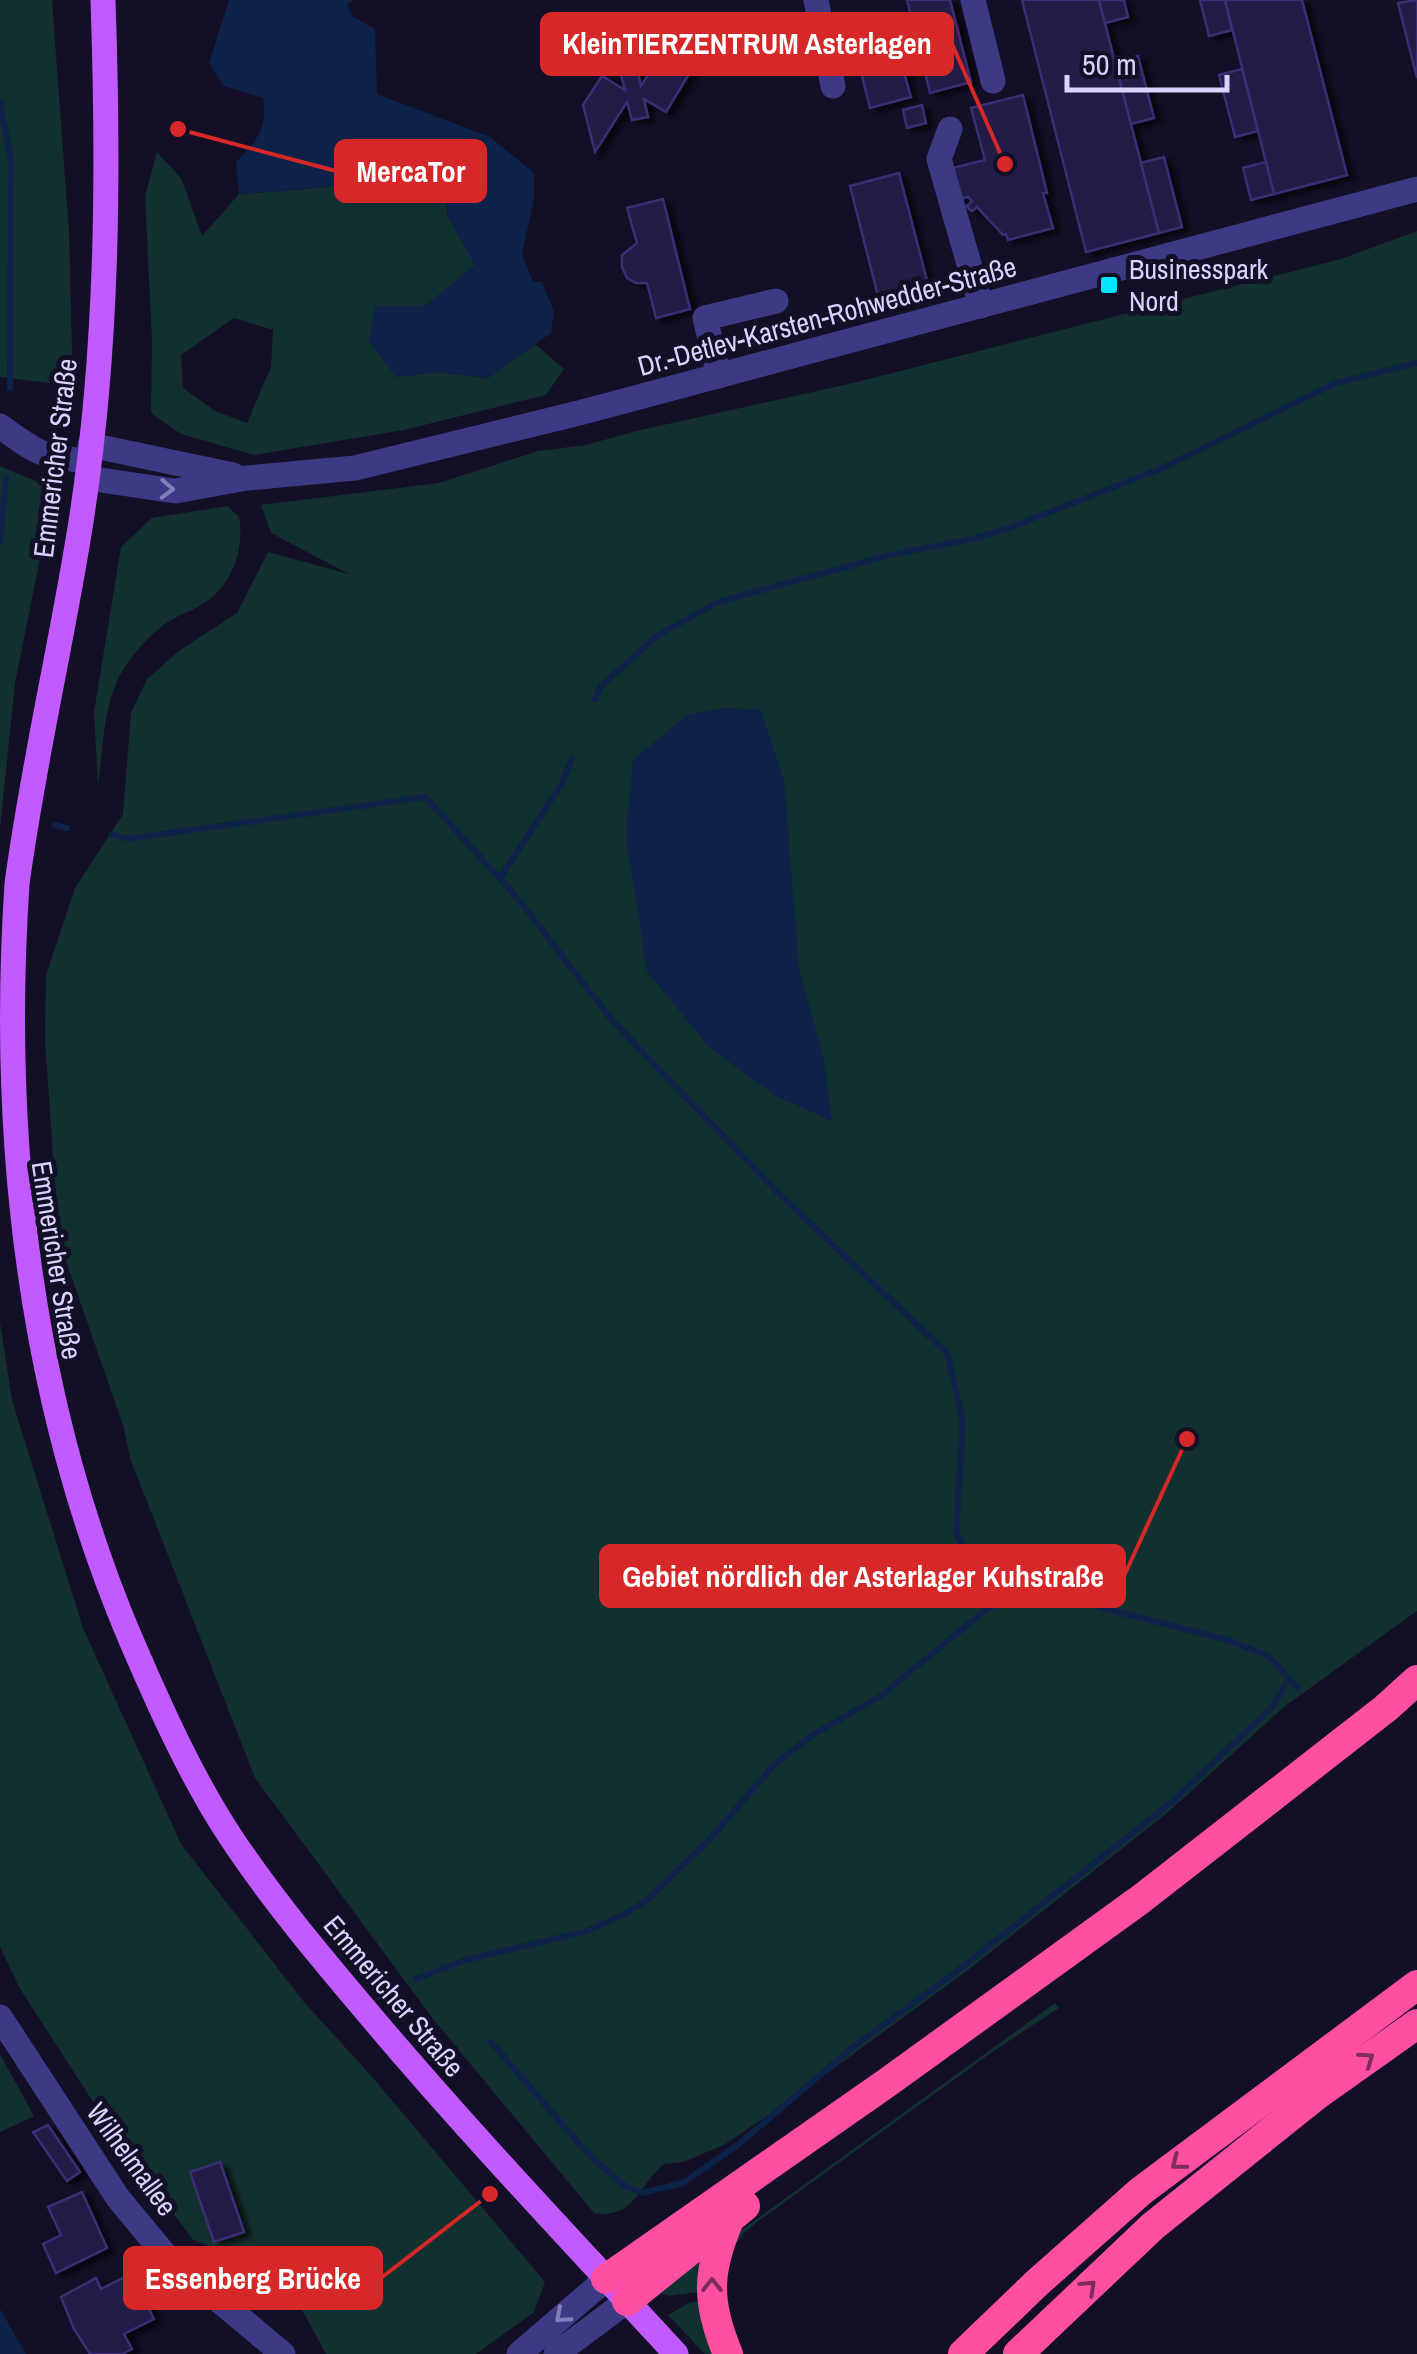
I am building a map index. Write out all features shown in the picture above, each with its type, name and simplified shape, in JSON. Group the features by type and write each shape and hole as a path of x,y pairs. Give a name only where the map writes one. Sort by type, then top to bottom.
{"highway":[{"path":"606,2279 1141,1900 1417,1680"},
{"path":"627,2301 730,2217 922,2080 1417,1703"},
{"path":"963,2354 1142,2191 1254,2104 1417,1987"},
{"path":"1018,2354 1153,2226 1318,2094 1417,2024"},
{"path":"728,2354 716,2325 710,2295 712,2268 730,2217"}],"main road":[{"name":"Emmericher Straße","path":"103,0 104,250 89,462 17,886 6,1027 10,1165 25,1289 62,1448 81,1512 164,1716 227,1832 320,1958 397,2048 676,2354"}],"street":[{"path":"816,0 833,86"},
{"path":"973,0 993,81"},
{"path":"950,129 939,159 981,306"},
{"name":"Dr.-Detlev-Karsten-Rohwedder-Straße","path":"4,435 52,458 247,478 355,468 719,376 1417,189"},
{"path":"719,376 705,318 776,300"},
{"name":"Wilhelmallee","path":"0,2018 130,2212 166,2256 283,2354"},
{"path":"519,2354 606,2279"},
{"path":"556,2354 627,2301"}],"green space":[{"path":"0,0 52,0 69,232 73,386 0,377"},
{"path":"157,152 181,178 202,236 239,194 357,182 426,163 442,178 448,217 476,265 425,306 375,306 396,377 437,372 488,378 535,344 564,369 546,395 404,430 254,455 181,434 151,413 152,339 145,196","holes":["234,318 273,330 271,367 247,423 215,411 183,388 181,355"]},
{"path":"1417,231 1417,1611 1285,1706 1167,1813 968,1970 785,2104 724,2145 683,2162 664,2164 627,2206 607,2214 594,2213 433,2019 255,1778 130,1458 124,1428 59,1241 45,1041 46,975 75,888 123,814 131,713 147,679 180,650 237,613 268,552 349,574 271,533 261,505 439,483 538,451 586,445 853,383 1341,259"},
{"path":"0,466 54,489 15,683 0,829"},
{"path":"227,506 239,517 240,529 238,553 229,577 203,604 172,619 149,637 122,672 106,717 98,785 94,712 121,547 152,518"},
{"path":"0,1322 12,1400 83,1628 181,1844 304,2002 545,2282 534,2312 476,2354 326,2354 294,2295 228,2254 193,2240 108,2125 19,1987 0,1947"},
{"path":"1055,2003 1059,2008 760,2220 732,2249 735,2236 743,2229"},
{"path":"0,2054 34,2116 0,2132"},
{"path":"701,2257 699,2292 669,2296 661,2293"},
{"path":"700,2301 716,2354 705,2354 668,2315"}],"water":[{"path":"229,0 354,0 347,5 352,16 375,29 377,94 490,137 534,173 534,199 522,254 533,282 542,282 554,312 551,333 488,378 437,372 396,377 369,341 375,306 425,306 475,265 448,217 442,178 426,163 357,181 239,194 236,162 259,133 264,109 263,98 224,86 209,63"},
{"path":"726,708 761,710 784,780 799,969 824,1060 832,1121 776,1096 709,1047 647,971 626,837 633,760 687,715"},
{"path":"0,2309 26,2354 0,2354"}],"building":[{"path":"907,0 950,0 971,82 930,93 924,68 904,73 911,97 870,108 852,36 892,25 898,49 918,44"},
{"path":"1022,0 1099,0 1159,233 1086,252"},
{"path":"1099,0 1124,0 1128,17 1105,23"},
{"path":"1200,0 1225,0 1232,30 1209,36"},
{"path":"1225,0 1302,0 1347,175 1274,194"},
{"path":"1417,0 1417,78 1398,3"},
{"path":"701,54 666,112 644,99 648,117 632,120 627,102 595,152 583,105 602,76 625,90 620,71 637,68 641,86 654,65"},
{"path":"1138,56 1154,118 1131,124 1115,62"},
{"path":"1242,69 1258,131 1235,137 1219,75"},
{"path":"1023,95 1053,228 1008,240 977,207 969,209 972,201 968,197 960,199 953,168 985,160 971,108"},
{"path":"922,105 926,123 907,128 903,110"},
{"path":"1164,157 1182,227 1159,233 1141,163"},
{"path":"1266,162 1274,194 1251,200 1243,168"},
{"path":"899,173 930,292 880,304 850,186"},
{"path":"663,199 690,309 656,318 647,283 627,278 622,255 637,243 627,208"},
{"path":"48,2125 80,2172 67,2181 33,2132"},
{"path":"220,2162 244,2232 214,2242 190,2172"},
{"path":"82,2192 107,2248 56,2273 43,2244 61,2235 48,2207"},
{"path":"131,2274 154,2319 124,2334 132,2349 122,2354 90,2354 61,2297 96,2278 101,2289"}],"waterway":[{"path":"0,102 11,162 10,388"},
{"path":"595,700 600,687 657,636 718,602 890,555 1006,529 1160,469 1336,383 1417,363"},
{"path":"0,541 6,478"},
{"path":"500,878 562,783 572,759"},
{"path":"112,834 128,839 425,797 515,895 611,1019 774,1189 947,1353 963,1421 956,1532 970,1562 989,1586"},
{"path":"55,825 67,828"},
{"path":"416,1979 465,1960 584,1932 627,1913 647,1900 709,1840 774,1765 811,1736 882,1695 983,1612 1009,1597 1036,1590 1068,1593 1103,1608 1228,1640 1268,1656 1298,1688"},
{"path":"491,2042 589,2155 625,2186 642,2193 683,2183 739,2144 852,2048 957,1971 1173,1801 1272,1707 1288,1681"}],"place":[{"name":"MercaTor","path":"178,129"},
{"name":"KleinTIERZENTRUM Asterlagen","path":"1005,164"},
{"name":"Businesspark Nord","path":"1109,285"},
{"name":"Gebiet nördlich der Asterlager Kuhstraße","path":"1187,1439"},
{"name":"Essenberg Brücke","path":"490,2194"}]}
